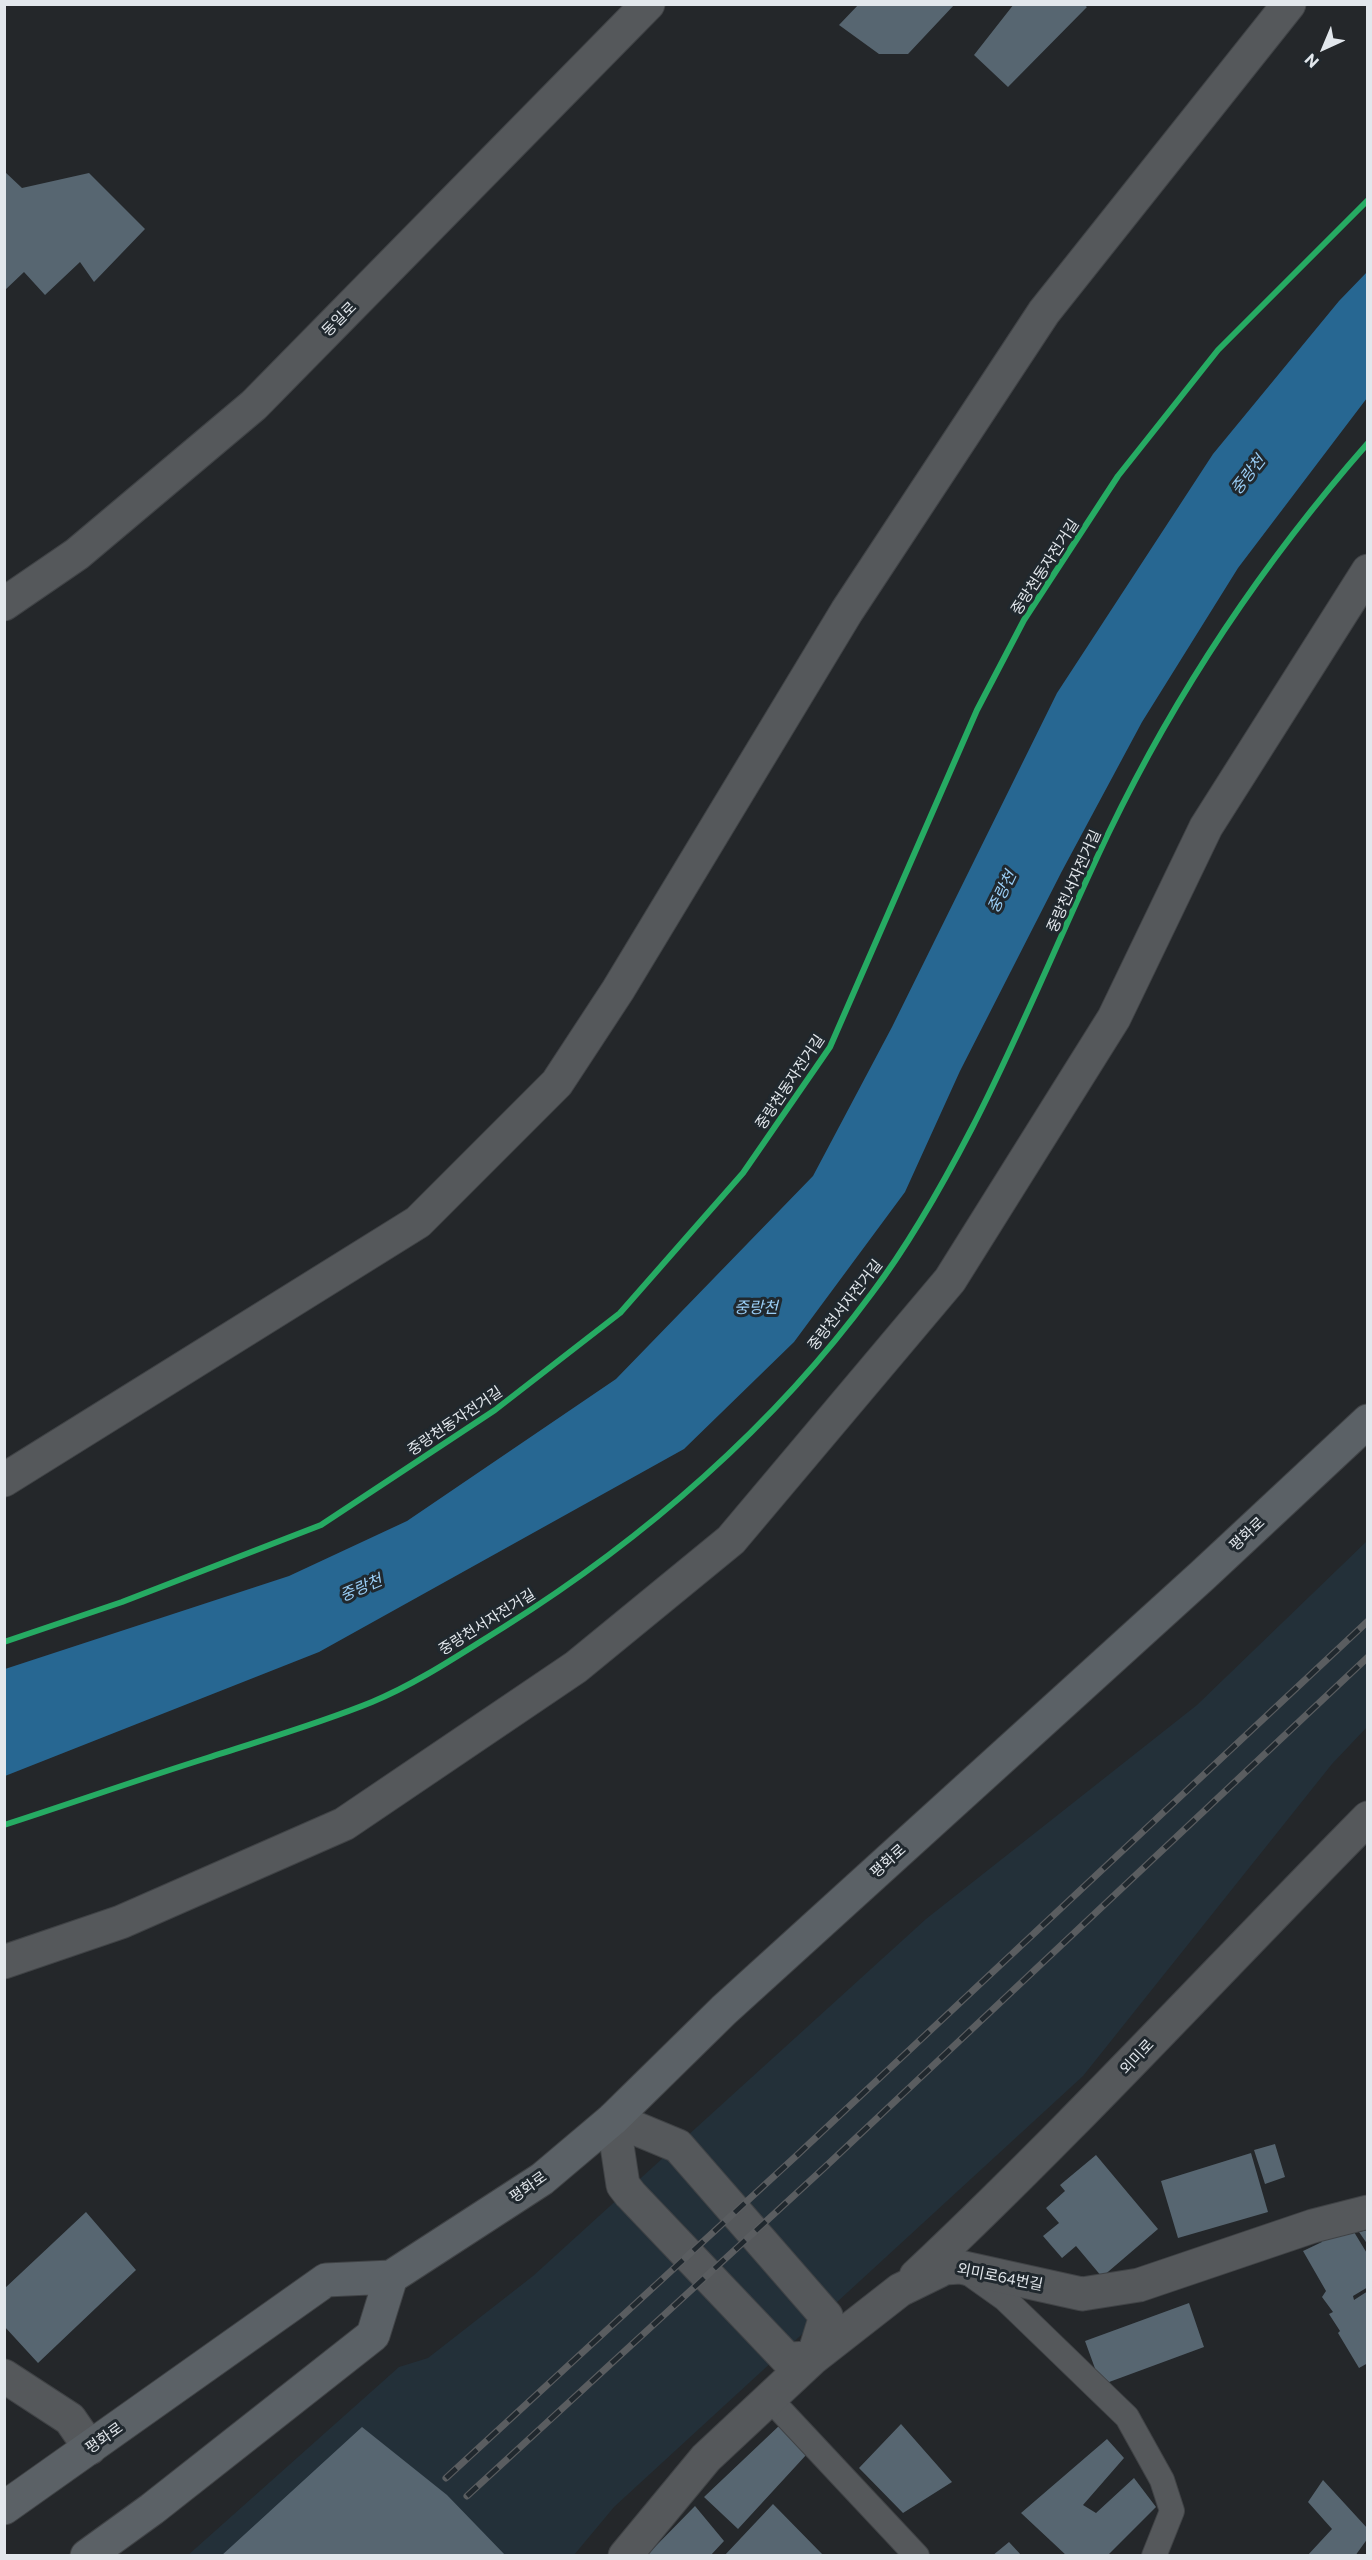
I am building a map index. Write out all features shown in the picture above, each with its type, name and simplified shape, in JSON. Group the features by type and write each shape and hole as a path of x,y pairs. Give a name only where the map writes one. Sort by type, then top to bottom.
{"main road":[{"name":"평화로","path":"4,2508 326,2280 391,2277 542,2179 614,2119 724,2010 1203,1575 1368,1421"},
{"path":"87,2556 152,2509 373,2335 391,2277"}],"street":[{"name":"동일로","path":"4,604 77,554 254,405 648,4"},
{"path":"4,1480 418,1222 557,1083 618,990 847,611 1044,312 1289,4"},
{"path":"4,1962 121,1922 344,1824 576,1667 731,1540 950,1280 1114,1018 1206,827 1368,571"},
{"name":"외미로","path":"900,2290 1096,2101 1211,1978 1368,1818"},
{"path":"614,2119 678,2146 826,2316 813,2358 787,2359 630,2194 623,2185 614,2119"},
{"name":"외미로64번길","path":"625,2556 706,2458 813,2358 900,2290 945,2268 960,2267 1082,2294 1139,2285 1313,2226 1368,2212"},
{"path":"4,2376 70,2419 90,2448"}],"lane":[{"path":"960,2267 1005,2299 1127,2417 1162,2480 1172,2511 1154,2556"},
{"path":"770,2399 917,2556"}],"shaded area":[{"path":"1367,1541 1367,1727 1332,1764 1083,2076 614,2507 574,2555 187,2556 399,2367 428,2358 533,2276 926,1919 1197,1705"}],"water":[{"name":"중랑천","path":"1367,272 1367,398 1238,568 1142,722 1062,871 960,1071 905,1192 794,1342 684,1449 319,1652 5,1776 5,1669 289,1576 407,1521 616,1379 813,1176 892,1027 1057,693 1213,454 1339,301"}],"building":[{"path":"859,4 955,4 908,54 879,54 839,25"},
{"path":"1014,4 1083,4 1087,7 1008,87 974,55"},
{"path":"4,171 22,188 89,173 145,229 94,282 80,262 45,295 24,272 4,291"},
{"path":"1275,2144 1285,2177 1265,2184 1254,2150"},
{"path":"1251,2153 1268,2212 1178,2238 1161,2181"},
{"path":"1096,2155 1158,2229 1102,2277 1076,2246 1062,2258 1043,2236 1059,2223 1046,2208 1065,2191 1060,2185"},
{"path":"86,2212 136,2270 38,2363 4,2326 4,2289"},
{"path":"1351,2227 1368,2255 1368,2287 1353,2296 1354,2300 1368,2291 1368,2363 1359,2368 1338,2333 1340,2331 1329,2314 1333,2312 1322,2297 1326,2291 1303,2251 1322,2242 1320,2239"},
{"path":"1368,2230 1368,2245 1359,2232"},
{"path":"1189,2303 1204,2347 1101,2385 1085,2341"},
{"path":"781,2424 807,2454 738,2529 704,2497"},
{"path":"901,2424 952,2482 903,2513 859,2468"},
{"path":"362,2427 447,2495 506,2556 221,2556"},
{"path":"1107,2439 1124,2458 1083,2505 1096,2513 1134,2478 1156,2507 1107,2556 1067,2556 1021,2513"},
{"path":"1323,2480 1368,2529 1368,2538 1355,2556 1307,2556 1332,2529 1308,2502"},
{"path":"773,2504 824,2556 724,2556"},
{"path":"695,2506 724,2541 710,2556 646,2556"},
{"path":"1009,2542 1022,2556 992,2556"}],"railway":[{"path":"446,2478 795,2157 1368,1621"},
{"path":"467,2496 824,2168 1368,1657"}],"cycle path":[{"name":"중랑천동자전거길","path":"4,1642 122,1602 321,1525 495,1410 620,1313 743,1173 830,1047 977,710 1024,620 1118,476 1218,350 1368,200"},
{"name":"중랑천서자전거길","path":"4,1825 311,1725 372,1702 406,1686 504,1627 607,1556 704,1477 749,1434 834,1342 886,1274 913,1234 972,1128 1025,1018 1109,832 1164,728 1225,628 1259,580 1294,533 1368,443"}]}
